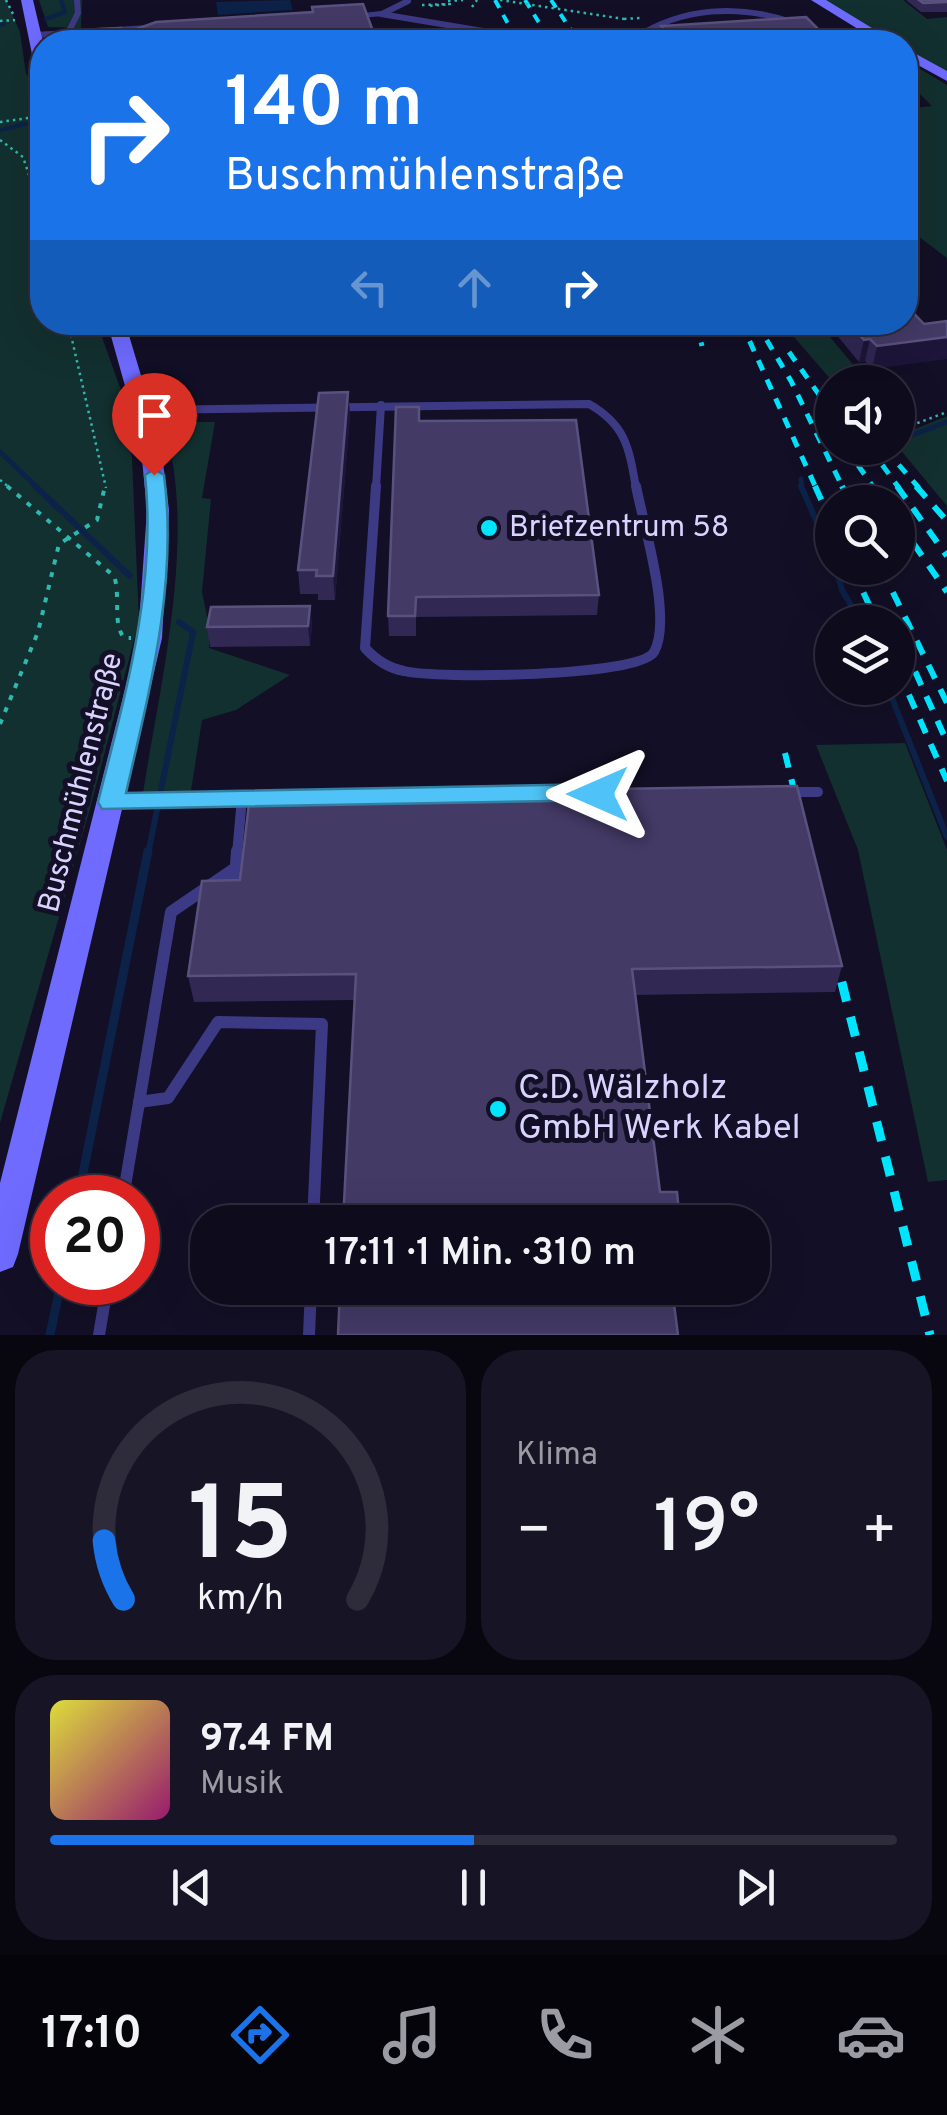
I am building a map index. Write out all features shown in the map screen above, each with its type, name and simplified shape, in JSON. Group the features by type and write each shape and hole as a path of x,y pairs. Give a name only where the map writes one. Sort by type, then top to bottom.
{"street":[{"path":"26,0 34,30"},
{"path":"818,0 868,30"},
{"path":"334,16 381,14"},
{"path":"91,30 144,23 179,26"},
{"path":"918,60 947,77"},
{"name":"Buschmühlenstraße","path":"0,1254 150,638 158,510 143,410 120,335"}],"lane":[{"path":"70,30 78,13 76,0"},
{"path":"381,14 408,4"},
{"path":"701,10 708,23"},
{"path":"645,30 701,10 766,13 802,27 784,28"},
{"path":"381,14 478,30"},
{"path":"143,410 381,405 589,404 612,417 630,455 660,617 654,652 643,662 592,672 420,674 398,671 374,659 365,648 381,405"},
{"path":"775,792 818,792"},
{"path":"111,802 282,797"},
{"path":"234,897 242,798"},
{"path":"127,1175 171,912 234,868"},
{"path":"139,1102 168,1098 218,1022 322,1024 315,1205"},
{"path":"99,1335 104,1305"},
{"path":"309,1335 310,1305"}],"path":[{"path":"422,2 463,0"},
{"path":"472,7 477,0"},
{"path":"500,0 624,19"},
{"path":"408,4 450,4 417,4"},
{"path":"0,21 16,20"},
{"path":"0,122 30,118"},
{"path":"0,140 23,157 30,178"},
{"path":"0,724 38,632 59,544 96,523 103,513 106,488 71,335"},
{"path":"915,424 947,412"},
{"path":"0,480 70,535 114,576 119,590 118,630 124,638 150,638"}],"green space":[{"path":"0,0 6,0 20,32 30,79 30,335 101,335 123,396 132,459 139,621 0,1123"},
{"path":"39,0 82,0 81,28 48,27"},
{"path":"817,0 903,0 927,19 947,17 947,77 918,60 918,30 868,30"},
{"path":"918,68 947,85 947,258 918,236 918,108 932,106 918,92"},
{"path":"792,335 828,335 853,365 818,365"},
{"path":"947,416 947,506 913,465 915,429"},
{"path":"168,422 215,422 202,498 211,499 202,592 209,648 290,675 236,710 202,720 191,791 143,793 166,658 177,562 174,471 165,429"},
{"path":"905,743 947,850 947,1180 928,1182 858,850 816,745"}],"water":[{"path":"290,0 293,10 218,15 216,2"}],"building":[{"path":"919,0 947,0 947,2 923,3"},
{"path":"363,4 373,30 134,30 156,22 313,12 312,7"},
{"path":"806,17 819,30 664,30 661,26"},
{"path":"918,318 924,324 947,321 947,337 877,346 870,339 864,340 860,335 918,335"},
{"path":"348,392 333,576 316,576 317,570 298,570 319,393"},
{"name":"Briefzentrum 58","path":"396,407 419,407 419,421 576,420 599,595 416,597 415,616 388,616"},
{"path":"310,606 308,626 207,627 211,607"},
{"name":"C.D. Wälzholz GmbH Werk Kabel","path":"797,786 842,966 632,969 660,1192 677,1192 678,1205 344,1205 356,974 188,976 202,881 240,880 250,795"},
{"path":"339,1305 674,1305 678,1335 338,1335"}],"waterway":[{"path":"46,19 65,12 61,0"},
{"path":"0,25 4,24"},
{"path":"2,130 30,123"},
{"path":"915,434 947,422"},
{"path":"0,452 38,488"},
{"path":"801,479 802,488"},
{"path":"35,486 130,576"},
{"path":"801,486 815,518"},
{"path":"841,585 851,605"},
{"path":"148,854 193,632 179,622"},
{"path":"895,705 947,837"},
{"path":"83,1175 148,851"},
{"path":"50,1335 56,1305"}],"railway":[{"path":"495,0 511,30"},
{"path":"525,0 544,30"},
{"path":"551,0 571,30"},
{"path":"699,335 702,346"},
{"path":"747,335 815,486"},
{"path":"764,335 791,381 842,485"},
{"path":"789,352 815,389"},
{"path":"858,465 872,485"},
{"path":"882,465 897,485"},
{"path":"899,465 919,488"},
{"path":"916,486 947,521"},
{"path":"915,511 947,556"},
{"path":"915,546 947,592"},
{"path":"860,585 869,605"},
{"path":"889,585 947,703"},
{"path":"915,671 947,742"},
{"path":"913,705 947,781"},
{"path":"785,753 799,811"},
{"path":"833,947 930,1335"}],"place":[{"name":"Briefzentrum 58","path":"489,528"},
{"name":"C.D. Wälzholz GmbH Werk Kabel","path":"498,1109"}],"route":[{"path":"154,475 158,510 150,638 111,802 598,794"}]}
